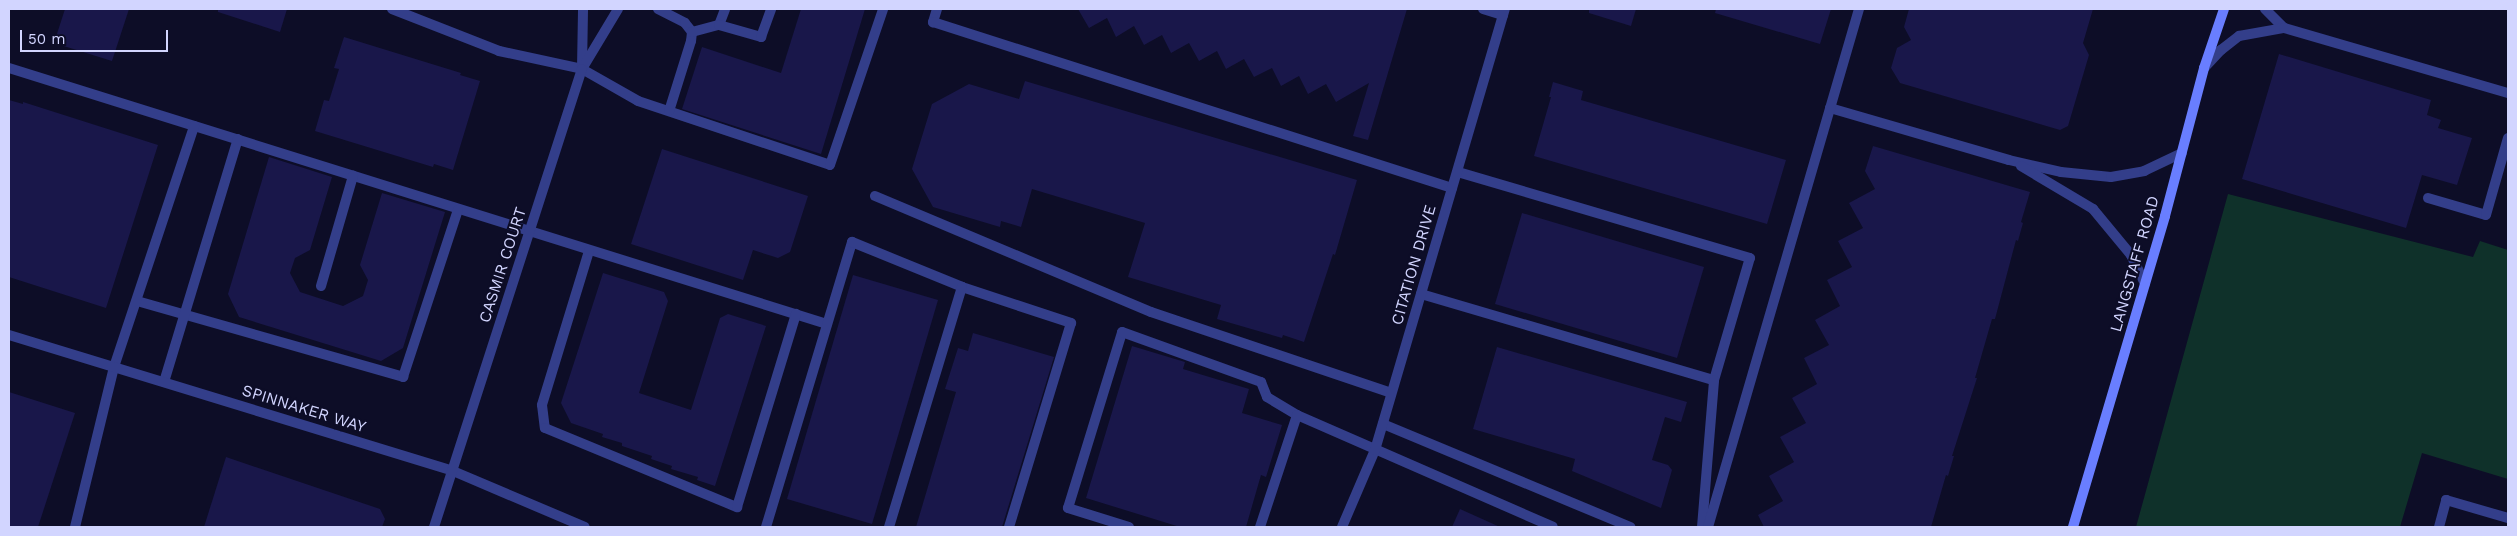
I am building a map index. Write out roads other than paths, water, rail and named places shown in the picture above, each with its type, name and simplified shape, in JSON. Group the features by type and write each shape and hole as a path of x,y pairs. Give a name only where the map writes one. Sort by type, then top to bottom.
{"main road":[{"name":"LANGSTAFF ROAD","path":"2073,527 2145,284 2204,68 2224,9"}],"street":[{"path":"392,9 499,51 582,69 638,101 830,165 883,9"},
{"path":"582,69 583,9"},
{"path":"582,69 618,9"},
{"path":"658,9 685,23 692,32 691,42 669,111"},
{"path":"718,25 725,9"},
{"path":"692,32 718,25 761,37 770,9"},
{"path":"937,9 933,22 1452,188"},
{"path":"1483,9 1504,12"},
{"path":"1708,527 1859,9"},
{"path":"2265,9 2284,28"},
{"name":"CITATION DRIVE","path":"1342,527 1375,450 1504,12"},
{"path":"2204,68 2221,50 2239,36 2284,28 2508,93"},
{"path":"9,68 238,139 529,233 827,324"},
{"name":"CASMIR COURT","path":"434,527 582,69"},
{"path":"1830,108 2009,160 2061,172 2110,177 2144,171 2182,154"},
{"path":"75,527 114,367 194,126"},
{"path":"2428,198 2486,215 2508,138"},
{"path":"164,382 238,139"},
{"path":"2009,160 2094,209 2131,255 2145,284"},
{"path":"1457,172 1750,258 1714,380 1702,527"},
{"path":"322,286 353,176"},
{"path":"875,196 1150,312 1392,393"},
{"path":"137,301 184,316 403,377 458,210"},
{"path":"766,527 852,242 962,287 1072,323 1009,527"},
{"path":"589,251 542,405 545,428 737,507 796,314"},
{"path":"889,527 962,287"},
{"path":"1421,294 1714,380"},
{"path":"1129,527 1068,508 1122,332 1261,382 1267,396 1297,416 1553,527"},
{"name":"SPINNAKER WAY","path":"9,335 453,471 584,527"},
{"path":"1260,527 1297,416"},
{"path":"1383,424 1630,527"},
{"path":"2439,527 2446,500 2508,518"}]}
